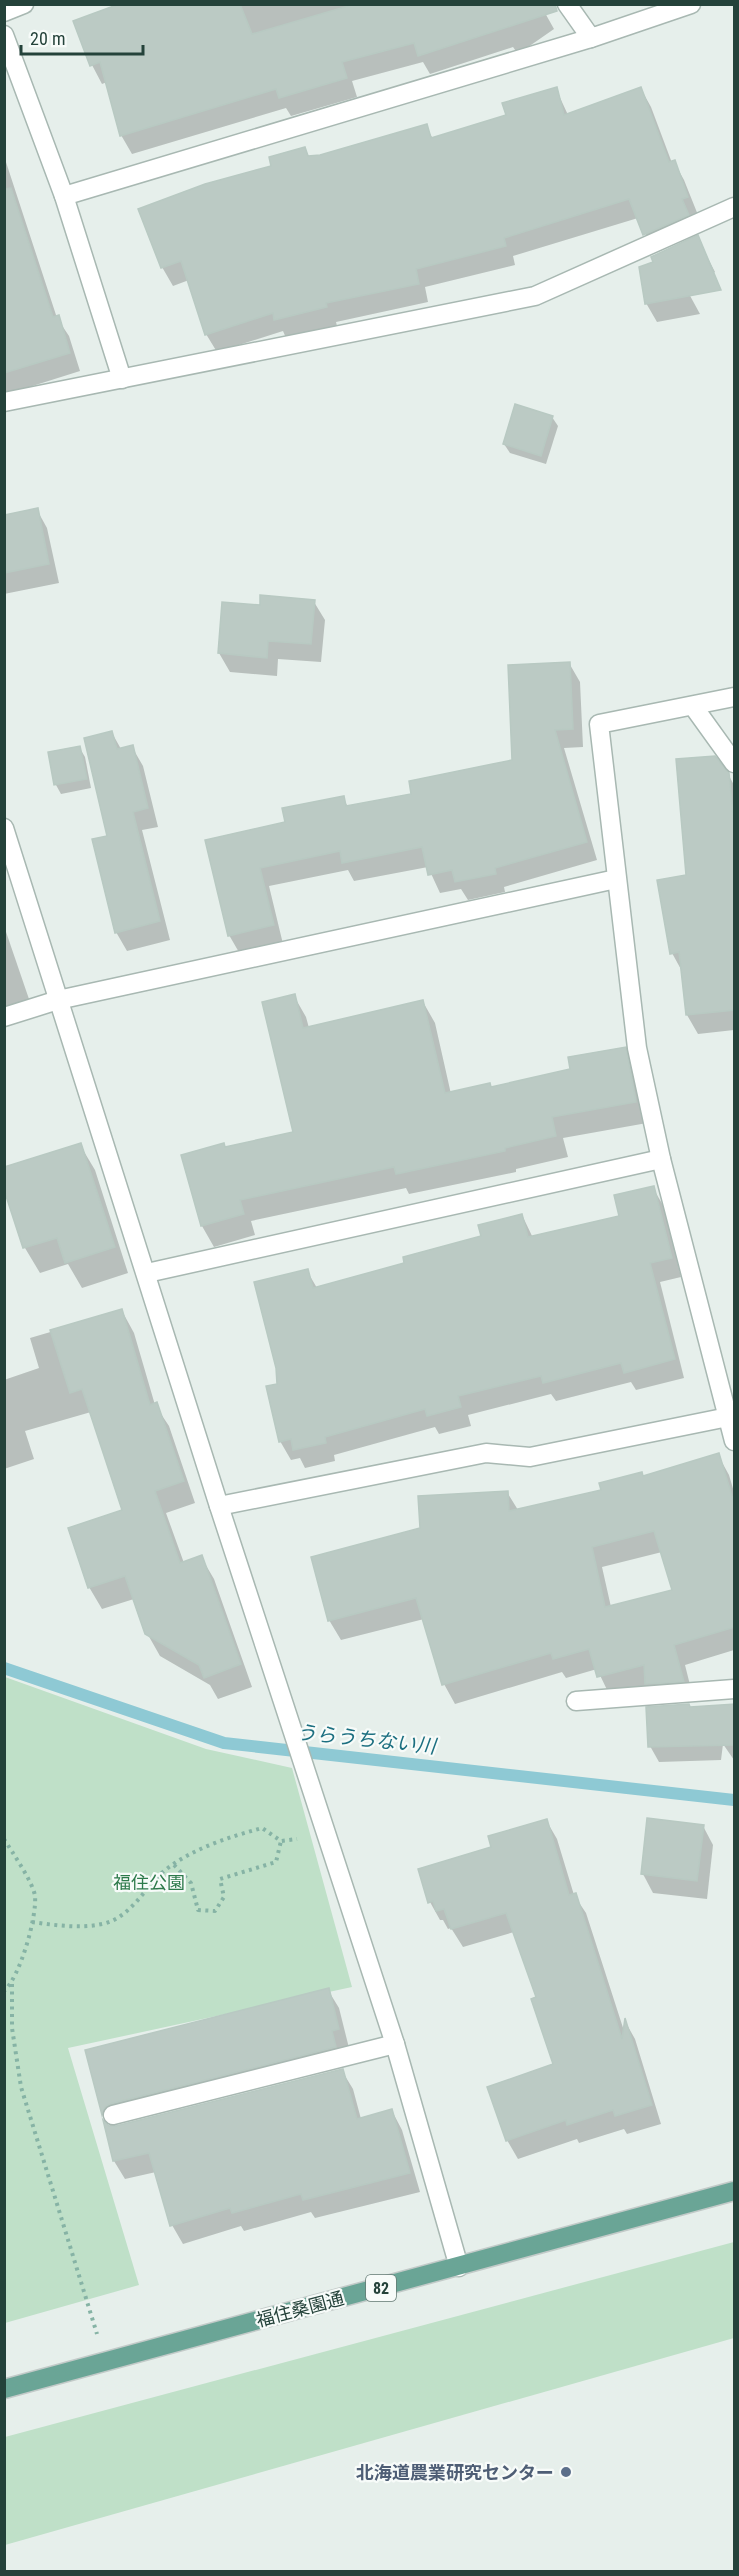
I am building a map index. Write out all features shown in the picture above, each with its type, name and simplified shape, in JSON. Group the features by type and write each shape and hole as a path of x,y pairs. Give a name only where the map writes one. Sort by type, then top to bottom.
{"main road":[{"name":"福住桑園通","path":"4,2389 735,2192"}],"street":[{"path":"4,12 24,4"},
{"path":"567,4 591,38"},
{"path":"64,196 591,38 691,4"},
{"path":"4,35 64,196 122,379"},
{"path":"4,402 535,296 735,207"},
{"path":"735,697 599,724 637,1048 661,1159 735,1441"},
{"path":"693,706 735,763"},
{"path":"4,828 219,1506 395,2044 459,2267"},
{"path":"4,1017 57,1000 616,879"},
{"path":"147,1273 661,1159"},
{"path":"219,1506 486,1453 530,1457 728,1417"},
{"path":"576,1701 735,1689"},
{"path":"113,2115 395,2044"}],"path":[{"path":"32,1922 60,1925 103,1924 134,1906 164,1871 207,1847 236,1835 262,1828 281,1841 326,1834"},
{"path":"4,1839 35,1894 32,1922 12,1984 12,2028 21,2087 106,2361"},
{"path":"174,1865 191,1882 198,1910 215,1911 224,1897 220,1879 276,1862 281,1841"},
{"path":"4,1991 12,1984"}],"green space":[{"name":"福住公園","path":"5,1677 206,1749 292,1768 352,1987 68,2048 139,2285 5,2323"},
{"path":"734,2242 734,2338 5,2545 5,2437"}],"building":[{"path":"119,4 240,4 252,34 355,4 555,4 557,11 418,56 414,43 342,62 347,78 279,98 276,89 120,136 100,62 90,66 73,21"},
{"path":"557,87 564,115 641,87 669,162 675,160 688,197 682,199 689,215 643,235 629,199 504,238 506,246 416,269 419,284 326,303 327,307 274,320 273,313 205,335 181,261 161,268 138,209 205,184 271,166 269,157 305,147 308,156 320,155 427,124 431,138 506,115 502,103"},
{"path":"11,188 53,317 59,315 70,353 4,373 4,189"},
{"path":"698,235 721,290 645,304 639,267 653,262 651,257"},
{"path":"515,404 553,416 541,456 503,444"},
{"path":"38,508 49,564 4,573 4,515"},
{"path":"260,595 315,600 311,644 268,641 267,658 218,653 222,602 260,605"},
{"path":"570,662 573,729 555,730 587,842 495,868 496,874 455,882 452,870 428,875 422,847 342,863 340,851 260,868 274,925 228,936 205,840 285,822 282,808 344,796 346,806 411,794 409,781 512,760 508,665"},
{"path":"112,731 117,749 133,745 148,808 133,812 160,921 115,933 92,839 107,836 84,738"},
{"path":"80,746 87,779 54,785 48,752"},
{"path":"715,756 729,773 735,835 735,1010 686,1015 679,952 670,954 657,880 686,875 676,759"},
{"path":"295,994 303,1028 423,1000 445,1093 490,1083 491,1087 570,1069 568,1057 626,1047 636,1102 552,1117 556,1136 505,1148 505,1151 396,1174 394,1167 240,1200 244,1214 201,1226 181,1155 224,1143 225,1147 293,1132 262,1002"},
{"path":"81,1143 115,1247 65,1263 57,1238 23,1248 4,1190 4,1167"},
{"path":"654,1186 672,1258 650,1263 675,1359 624,1373 621,1363 543,1383 541,1376 458,1396 461,1407 427,1416 425,1409 325,1437 326,1443 293,1450 291,1439 279,1442 266,1386 277,1384 276,1368 254,1282 308,1269 313,1288 404,1263 403,1257 481,1236 478,1225 522,1214 528,1237 619,1216 614,1195"},
{"path":"122,1309 150,1405 157,1402 184,1481 155,1491 180,1563 202,1555 241,1664 204,1678 199,1665 145,1634 125,1576 88,1588 68,1528 122,1510 82,1389 70,1393 50,1330"},
{"path":"719,1453 735,1506 735,1627 674,1645 684,1682 645,1684 644,1665 597,1677 589,1649 553,1659 551,1653 442,1685 416,1598 328,1621 311,1557 420,1528 418,1496 508,1491 509,1511 601,1490 599,1483 642,1472 643,1476","holes":["654,1531 672,1590 605,1607 592,1547"]},
{"path":"689,1704 690,1707 735,1704 735,1745 648,1747 646,1707"},
{"path":"647,1818 704,1825 697,1881 641,1874"},
{"path":"547,1819 569,1895 576,1893 622,2039 625,2018 652,2105 615,2116 613,2110 567,2125 566,2120 506,2141 487,2087 553,2064 531,1999 536,1997 506,1913 451,1929 444,1909 436,1911 433,1901 428,1903 418,1869 491,1847 488,1836"},
{"path":"329,1988 339,2029 332,2031 336,2047 110,2104 105,2107 102,2115 85,2050"},
{"path":"343,2069 357,2119 392,2109 410,2173 303,2200 301,2194 232,2213 230,2208 170,2226 149,2153 113,2161 103,2120 109,2126 116,2126"}],"waterway":[{"name":"うらうちない川","path":"4,1668 224,1743 734,1800"}],"place":[{"name":"北海道農業研究センター","path":"566,2472"}]}
